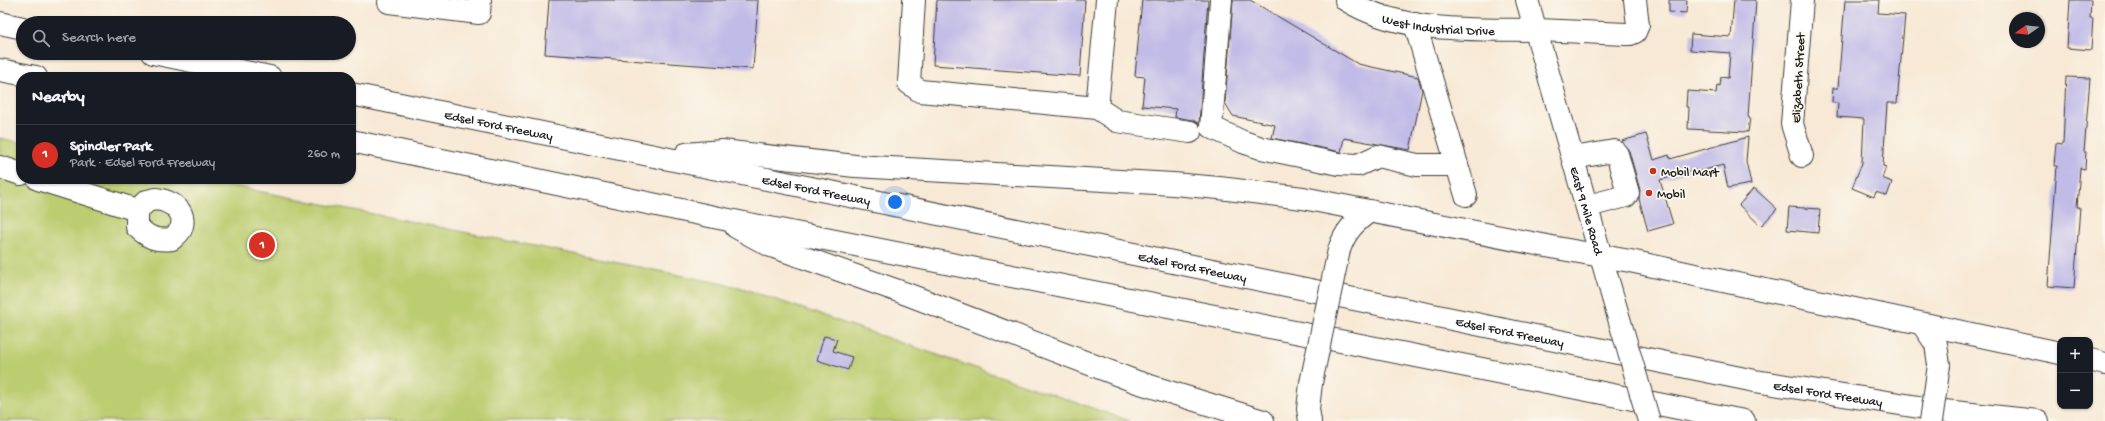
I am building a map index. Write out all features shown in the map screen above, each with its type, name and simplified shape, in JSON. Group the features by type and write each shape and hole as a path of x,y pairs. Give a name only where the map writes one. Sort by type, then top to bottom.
{"main road":[{"path":"390,0 389,2 479,13 480,0"},
{"path":"914,0 909,83 920,91 1097,108 1118,121 1190,132"},
{"path":"1097,108 1107,0"},
{"path":"1221,0 1211,127 1243,142 1262,148 1339,164 1358,164 1378,156 1417,165 1457,165"},
{"name":"West Industrial Drive","path":"1346,0 1383,18 1415,24 1496,30 1630,34 1635,32 1638,25 1635,0"},
{"name":"East 9 Mile Road","path":"1527,0 1588,206 1599,255 1649,421"},
{"name":"Elizabeth Street","path":"1802,0 1792,124 1802,156"},
{"path":"0,23 16,26"},
{"path":"1415,24 1466,195"},
{"path":"187,60 246,72"},
{"path":"0,70 16,73"},
{"name":"Edsel Ford Freeway","path":"356,95 661,156 1755,381 1944,411 2038,421"},
{"path":"356,142 719,218 1744,421"},
{"path":"661,156 722,151 855,166 1219,188 1303,198 1562,250 1599,255 2057,353"},
{"path":"1573,158 1614,151 1617,154 1628,193 1626,196 1588,206"},
{"path":"0,167 16,172"},
{"path":"54,184 137,210"},
{"path":"1310,421 1308,409 1311,383 1342,239 1356,220 1370,211"},
{"path":"719,218 771,246 897,291 1137,382 1263,421"},
{"path":"1923,325 1936,344 1939,365 1931,421"},
{"path":"2093,361 2105,364"}],"green space":[{"path":"0,138 16,142 16,184 223,184 739,287 1130,421 0,421"}],"building":[{"path":"549,0 758,0 753,69 545,54"},
{"path":"937,0 1085,0 1080,76 933,65"},
{"path":"1142,0 1208,0 1199,123 1192,120 1175,117 1176,109 1142,106 1145,77 1135,76"},
{"path":"1233,0 1250,0 1358,64 1418,77 1422,90 1410,150 1344,138 1341,152 1272,138 1275,125 1233,116 1225,103"},
{"path":"1669,0 1687,0 1686,13 1669,12"},
{"path":"1734,0 1756,0 1748,132 1688,129 1689,107 1686,107 1687,91 1716,93 1717,85 1720,86 1721,77 1728,78 1730,53 1690,50 1691,34 1731,37"},
{"path":"1845,0 1879,0 1878,13 1905,15 1897,103 1887,103 1883,166 1886,167 1882,178 1892,182 1887,196 1876,192 1874,197 1852,188 1862,163 1864,119 1837,117 1838,103 1832,102 1833,88 1838,88"},
{"path":"2070,0 2091,0 2090,18 2093,18 2091,50 2067,48"},
{"path":"2066,77 2090,78 2084,152 2086,152 2085,169 2080,168 2077,207 2080,207 2074,288 2048,286 2057,166 2054,166 2056,143 2063,144"},
{"path":"1646,134 1654,160 1669,155 1670,159 1748,137 1746,161 1751,184 1728,188 1723,165 1697,172 1696,170 1660,180 1673,224 1648,231 1639,199 1640,190 1629,151 1622,141"},
{"path":"1754,188 1777,209 1761,226 1739,205"},
{"path":"1789,207 1820,209 1818,233 1787,230"},
{"path":"824,336 837,339 833,351 852,357 848,370 817,360"}],"place":[{"name":"Mobil Mart","path":"1653,171"},
{"name":"Mobil","path":"1649,193"},
{"name":"Spindler Park","path":"262,245"}]}
